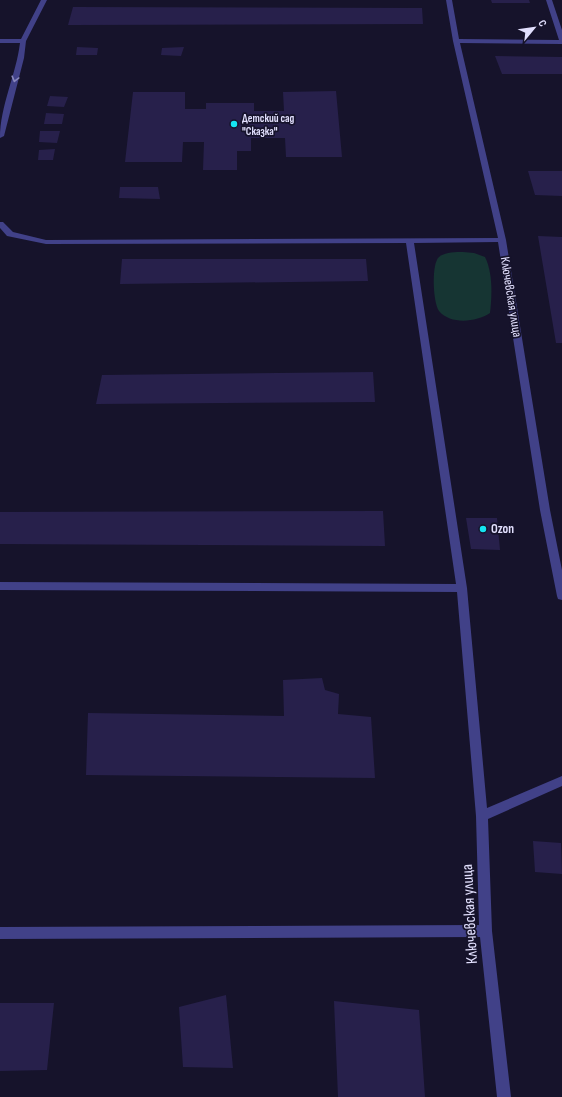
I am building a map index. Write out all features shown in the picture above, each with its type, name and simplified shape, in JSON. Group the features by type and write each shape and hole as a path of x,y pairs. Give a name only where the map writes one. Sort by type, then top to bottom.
{"street":[{"path":"0,136 23,41 44,0"},
{"name":"Ключевская улица","path":"449,0 456,40 502,240 544,510 562,596"},
{"path":"456,40 562,41 549,0"},
{"path":"0,41 23,41"},
{"path":"0,224 10,234 46,242 502,240"},
{"name":"Ключевская улица","path":"410,241 462,588 482,816 486,931 504,1097"},
{"path":"0,586 462,588"},
{"path":"482,816 562,781"},
{"path":"0,932 486,931"}],"green space":[{"path":"447,253 474,253 485,257 491,277 490,313 478,318 464,321 450,318 439,311 434,292 436,261 441,255"}],"building":[{"path":"491,0 529,0 530,3 492,3"},
{"path":"73,7 422,8 423,24 68,25"},
{"path":"77,47 98,48 97,55 76,55"},
{"path":"184,47 181,56 161,55 162,48"},
{"path":"495,56 562,57 562,74 502,74"},
{"name":"Детский сад \"Сказка\"","path":"336,91 342,157 286,157 285,138 251,138 251,151 237,151 237,170 203,170 204,142 183,142 182,162 125,162 133,92 185,92 185,109 206,109 206,103 254,103 254,111 284,111 283,92"},
{"path":"50,96 68,97 64,107 47,106"},
{"path":"46,113 64,114 62,124 44,124"},
{"path":"40,131 60,131 57,143 39,142"},
{"path":"55,149 53,160 38,160 39,150"},
{"path":"528,171 562,171 562,196 535,195"},
{"path":"120,187 158,187 160,199 119,198"},
{"path":"538,236 562,237 562,343 556,343"},
{"path":"122,259 366,259 368,281 120,284"},
{"path":"373,372 375,402 96,404 102,375"},
{"path":"383,511 385,546 0,544 0,512"},
{"path":"466,518 497,518 500,550 471,549"},
{"path":"322,678 325,690 339,694 338,714 371,717 375,778 86,775 88,713 284,716 283,680"},
{"path":"533,841 561,843 562,874 535,872"},
{"path":"226,995 233,1068 183,1067 179,1007"},
{"path":"334,1001 419,1010 425,1097 338,1097"},
{"path":"0,1003 54,1003 47,1070 0,1071"}],"place":[{"name":"Детский сад \"Сказка\"","path":"234,124"},
{"name":"Ozon","path":"483,529"}]}
